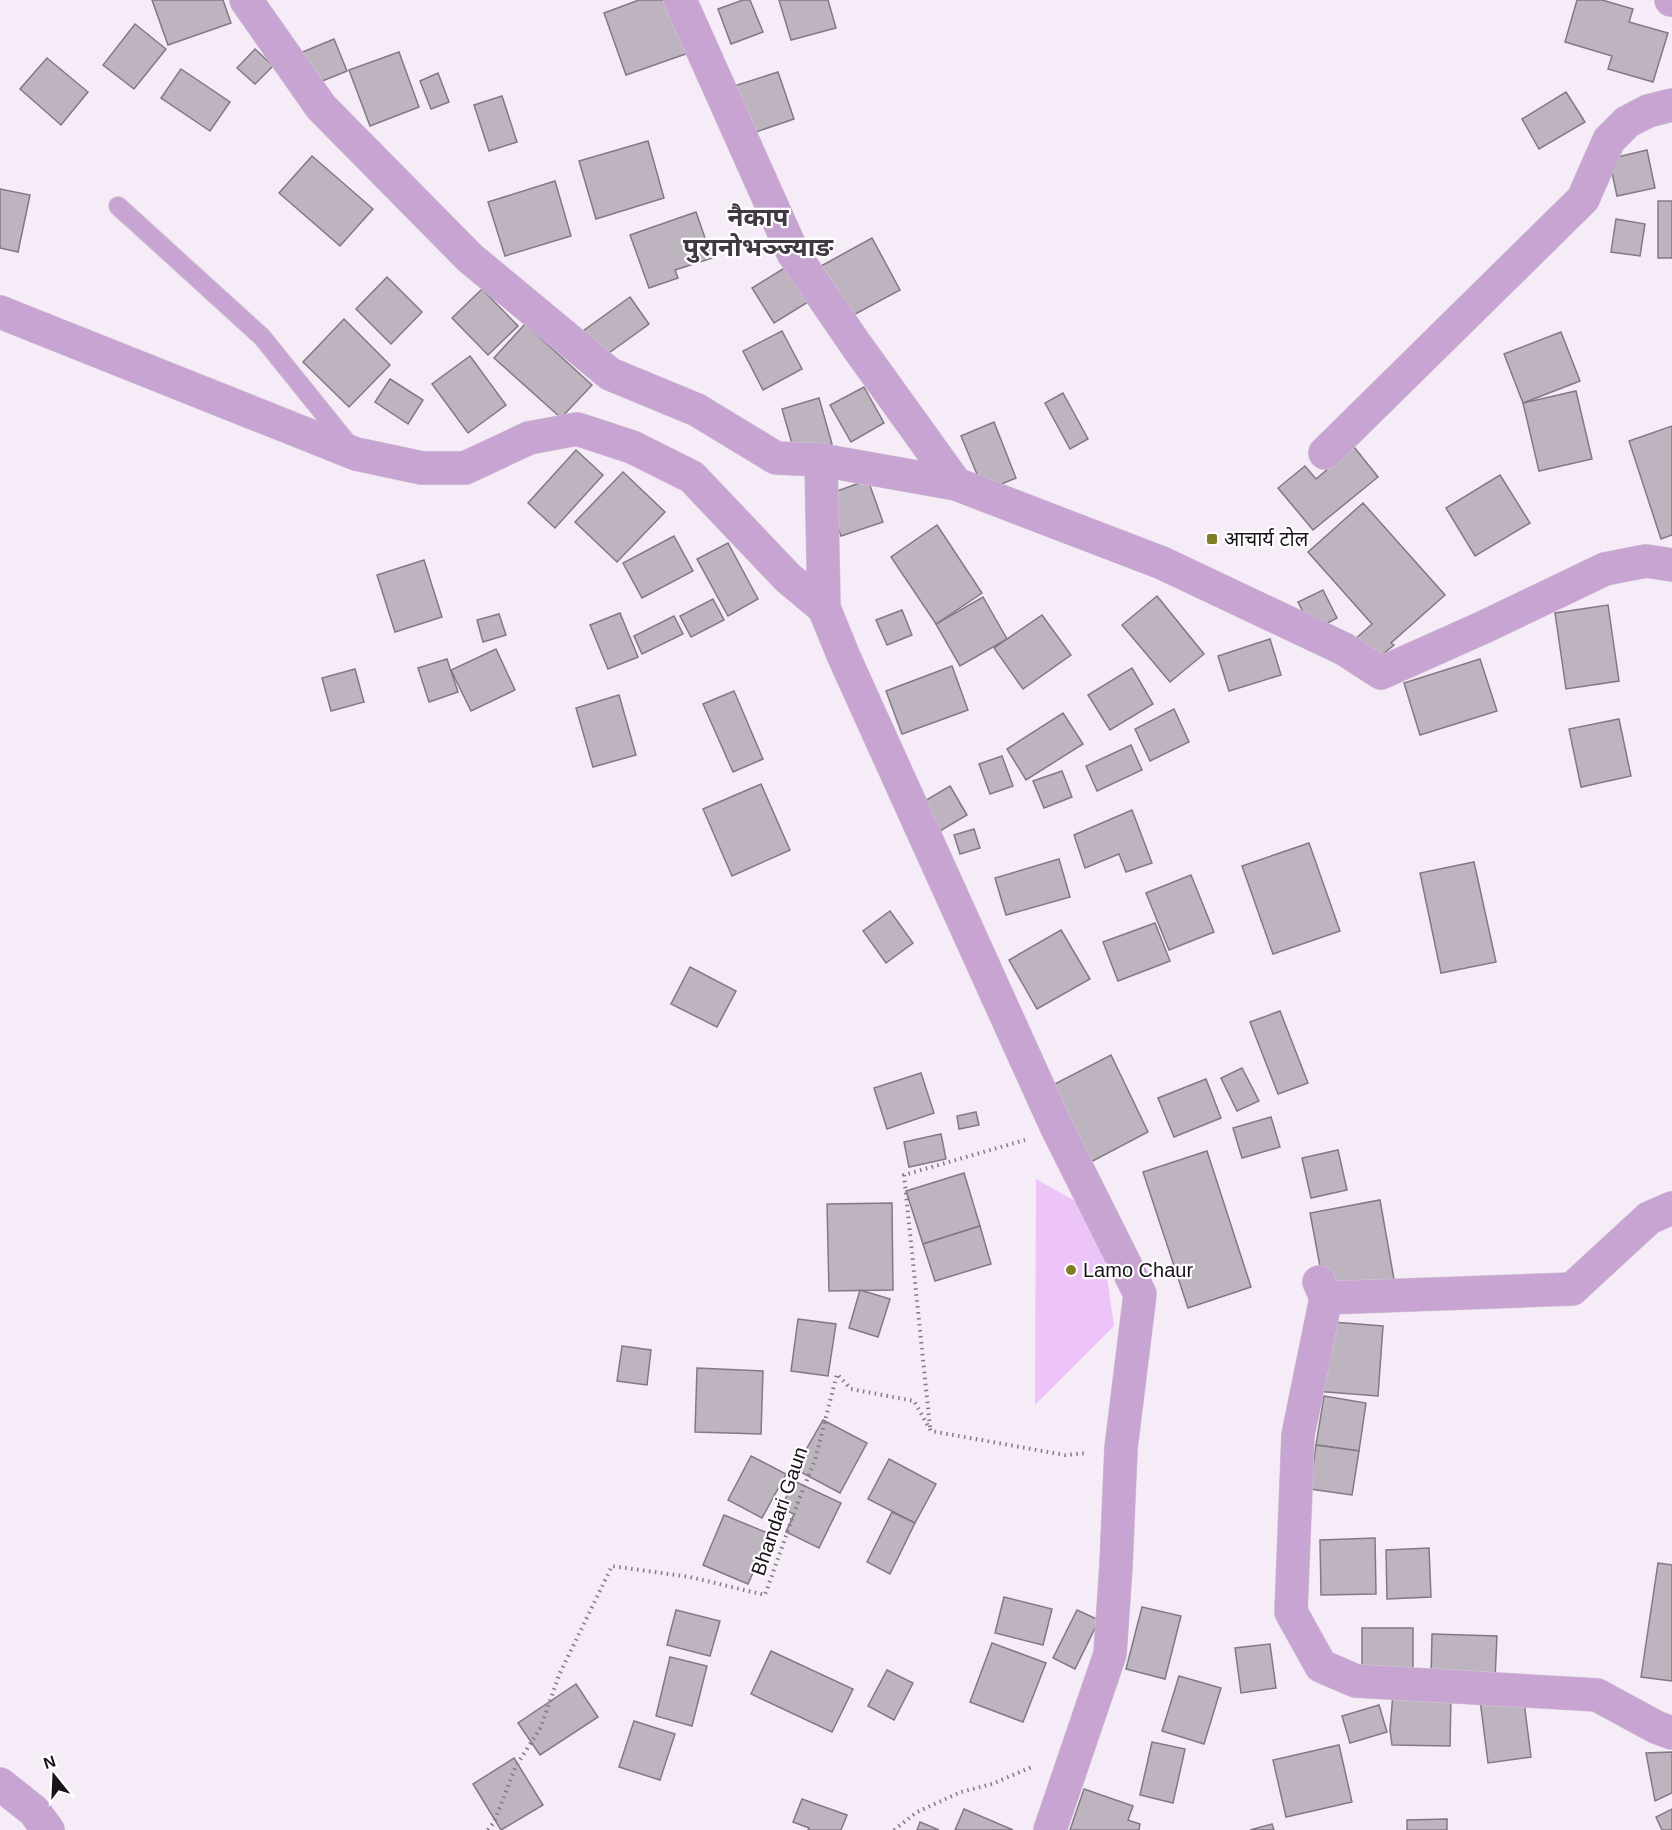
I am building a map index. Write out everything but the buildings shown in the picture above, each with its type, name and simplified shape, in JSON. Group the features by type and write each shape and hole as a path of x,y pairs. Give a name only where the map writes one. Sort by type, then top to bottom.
{"street":[{"path":"246,0 321,108 470,258 610,374 697,410 776,458 821,460 956,484 1161,563 1344,649 1381,673 1605,569 1646,561 1672,565"},
{"path":"680,0 793,253 956,484"},
{"path":"1325,453 1583,200 1609,140 1627,122 1648,111 1672,105"},
{"path":"0,312 356,454 423,468 465,468 529,438 577,429 632,447 692,477 788,578 824,608"},
{"path":"821,460 824,608 1056,1126 1140,1294 1121,1448 1110,1654 1050,1830"},
{"path":"1672,1208 1649,1218 1572,1290 1322,1290 1298,1435 1291,1612 1321,1666 1356,1681 1597,1695 1656,1727 1672,1733"},
{"path":"0,1784 34,1811 48,1830"}],"lane":[{"path":"118,206 261,337 356,454"}],"path":[{"path":"1056,1126 1040,1136 904,1175 931,1431 1065,1455 1121,1448"},
{"name":"Bhandari Gaun","path":"488,1830 494,1822 516,1766 541,1727 559,1675 612,1566 690,1577 765,1595 815,1460 837,1374 851,1389 914,1401 931,1431"},
{"path":"894,1830 917,1812 961,1792 992,1784 1080,1745"}],"shaded area":[{"name":"Lamo Chaur","path":"1036,1179 1098,1214 1114,1326 1035,1405"}],"place":[{"name":"आचार्य टोल","path":"1212,539"},
{"name":"Lamo Chaur","path":"1071,1270"}],"district":[{"name":"नैकाप पुरानोभञ्ज्याङ","path":"758,232"}]}
